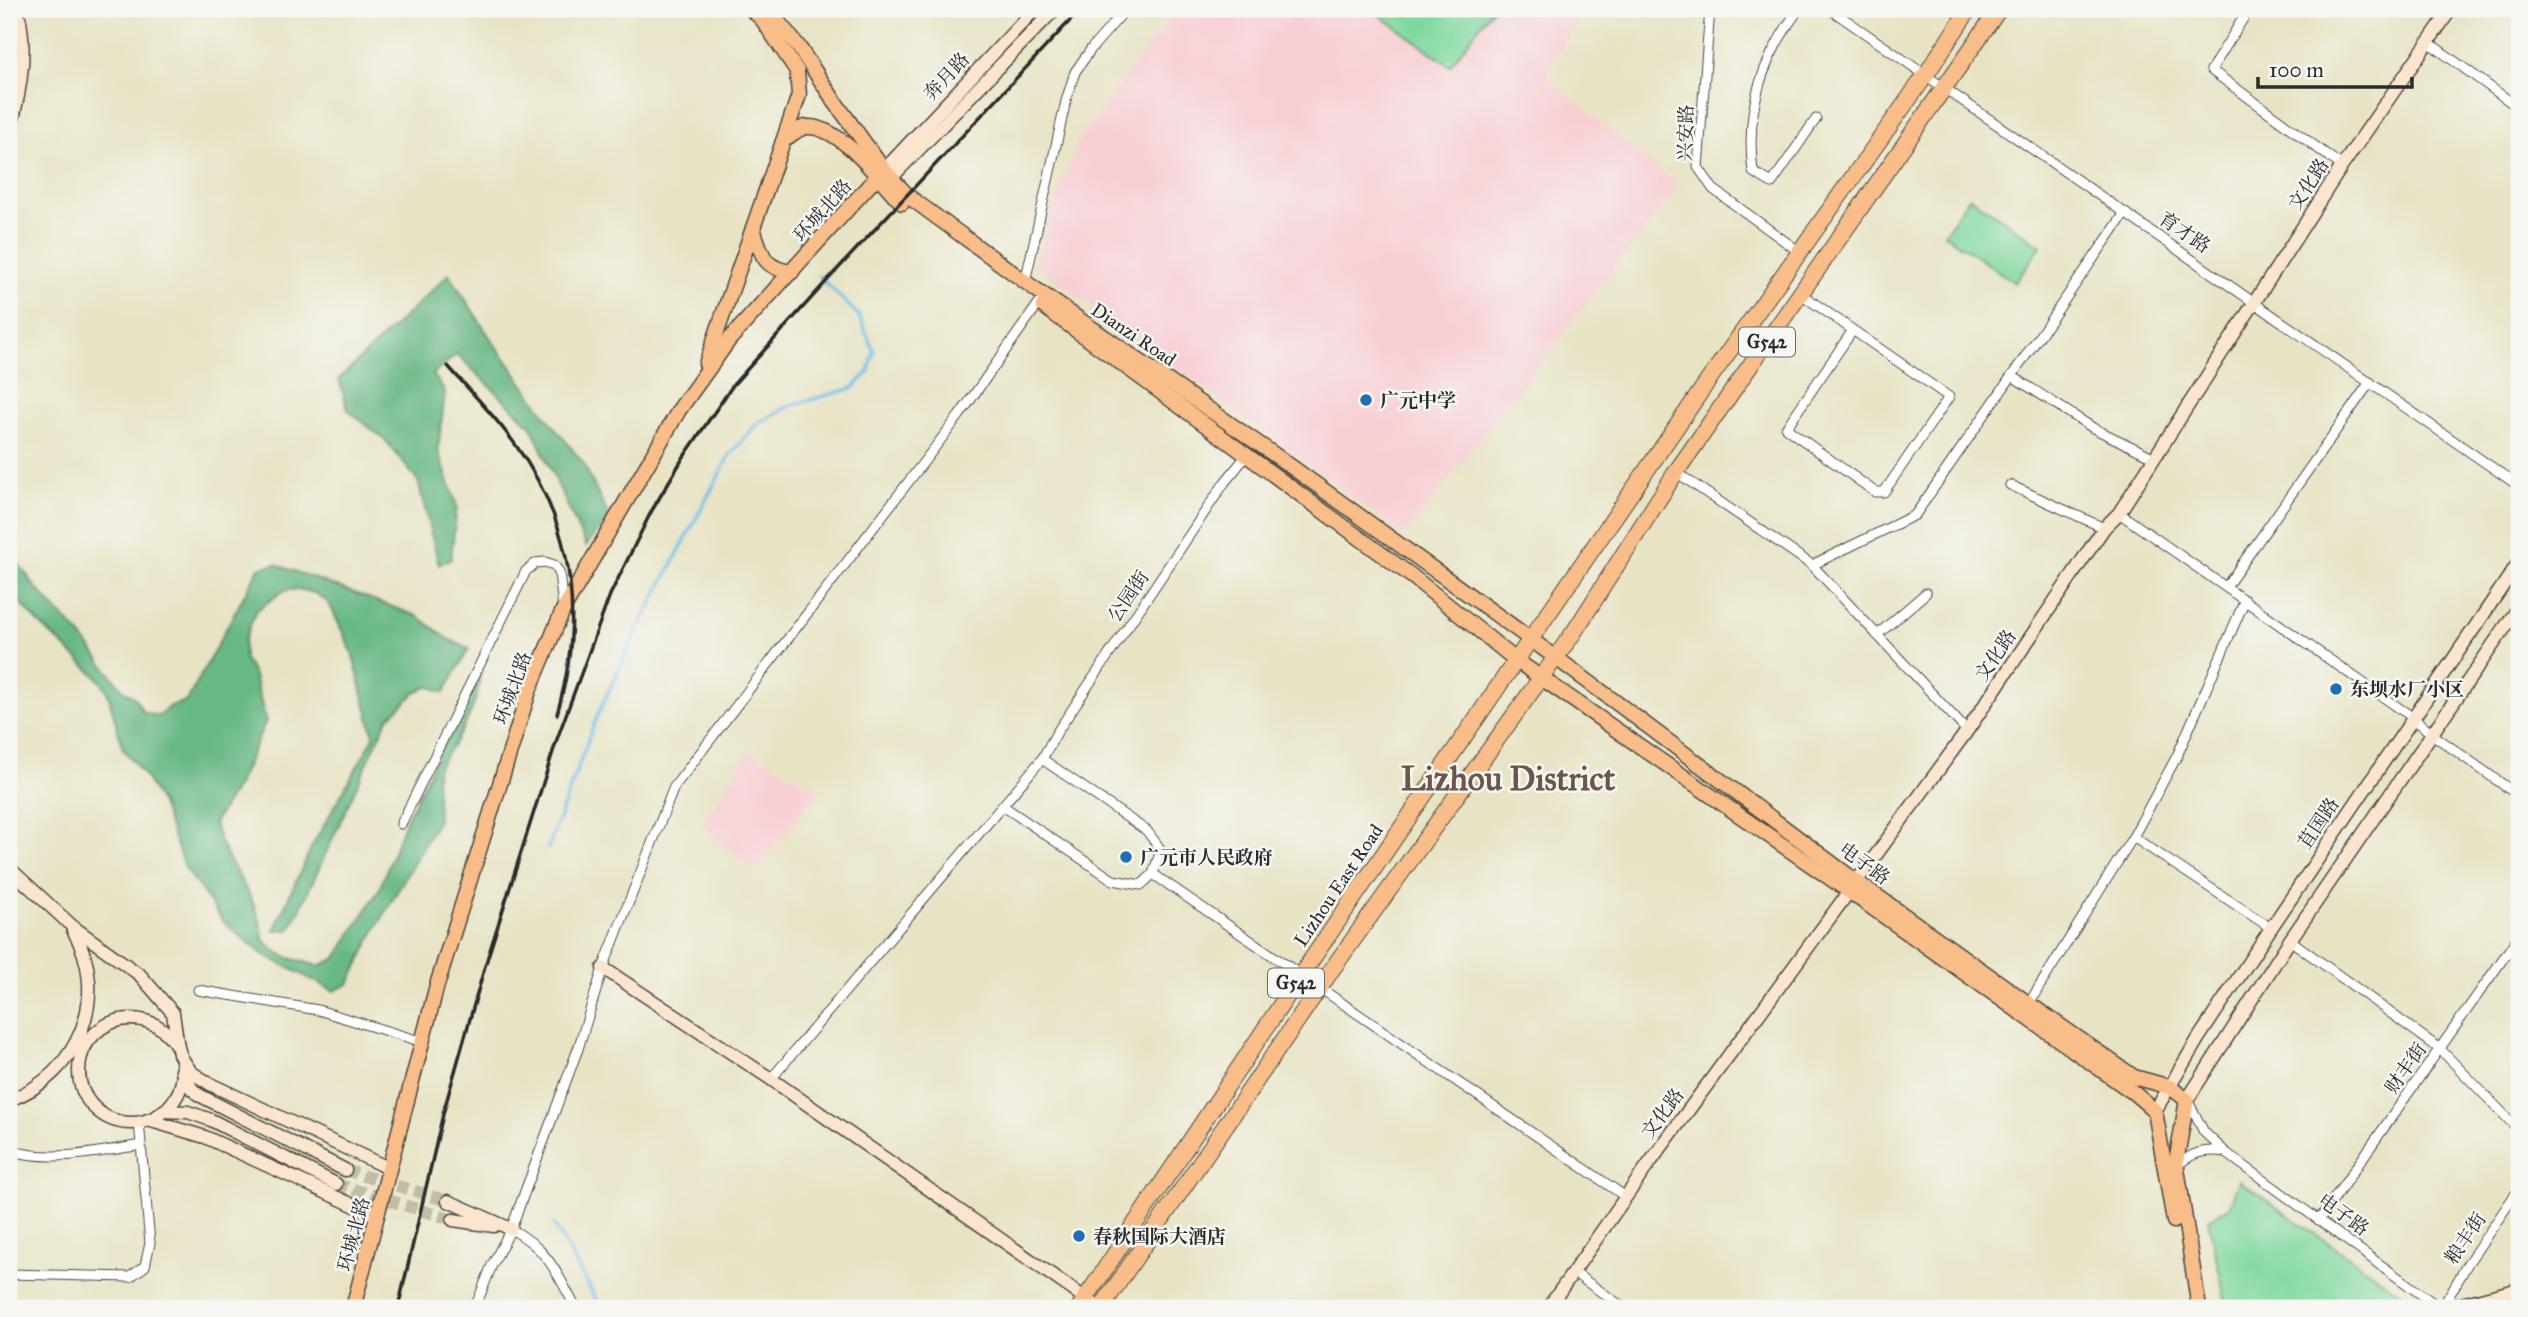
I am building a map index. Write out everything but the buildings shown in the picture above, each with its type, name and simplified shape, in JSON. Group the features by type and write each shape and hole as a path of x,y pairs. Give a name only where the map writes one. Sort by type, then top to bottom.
{"highway":[{"name":"G542","path":"1517,661 1712,375 1801,253 1969,9"},
{"name":"G542","path":"1092,1306 1555,657 1676,472 1999,9"},
{"name":"Lizhou East Road","path":"1092,1306 1301,975 1517,661"}],"main road":[{"path":"701,379 799,95 797,71 762,19 751,9"},
{"name":"Dianzi Road","path":"768,9 798,46 901,203 1413,577 1517,661"},
{"path":"1945,45 1965,59"},
{"path":"1896,116 1916,130"},
{"path":"783,141 803,127 818,128 835,135 884,175"},
{"path":"848,146 862,178 862,193"},
{"name":"Dianzi Road","path":"884,175 908,196 1025,282 1282,460 1530,640"},
{"name":"环城北路","path":"353,1308 441,972 529,691 563,610 679,410 729,340 862,193 884,175"},
{"path":"753,228 764,259 776,270 792,272"},
{"name":"电子路","path":"1530,640 1854,887"},
{"name":"电子路","path":"1517,661 1854,887 2026,1009 2155,1111"},
{"name":"电子路","path":"2026,1009 2134,1077 2170,1087 2187,1100"},
{"path":"2187,1100 2176,1167 2190,1308"},
{"path":"2155,1111 2199,1308"}],"street":[{"path":"9,133 15,113 23,54 17,9"},
{"name":"奔月路","path":"884,175 1035,9"},
{"path":"884,175 1055,9"},
{"path":"1025,282 1075,72 1126,9"},
{"name":"兴安路","path":"1710,9 1698,167 1713,189 1801,253"},
{"path":"1799,9 1778,37 1762,74 1752,118 1753,172 1772,184 1816,118"},
{"name":"育才路","path":"1830,9 2519,486"},
{"path":"2249,9 2211,70 2342,166"},
{"name":"文化路","path":"1548,1308 1626,1197 1967,731 2104,528 2119,513 2342,166 2451,9"},
{"path":"2428,42 2519,108"},
{"path":"1812,565 1915,514 2125,213"},
{"path":"1801,293 1949,397 1884,492 1875,492 1786,428 1853,330"},
{"path":"475,1308 492,1265 511,1229 578,1049 603,968 674,787 959,415 1039,303"},
{"path":"2012,376 2083,422 2155,458"},
{"path":"2226,587 2370,382"},
{"name":"公园街","path":"1003,806 1042,759 1057,732 1218,493 1247,455"},
{"path":"1676,472 1812,565 1967,731"},
{"path":"2010,485 2104,528"},
{"path":"2119,513 2412,717 2519,796"},
{"path":"401,824 501,620 526,571 532,565 545,562 557,568 563,610"},
{"name":"苴国路","path":"2155,1111 2198,1038 2519,562"},
{"path":"1877,635 1926,593"},
{"path":"2026,1009 2133,837 2176,756 2245,600"},
{"path":"2187,1100 2290,940 2519,607"},
{"path":"771,1079 1003,806 1113,880 1141,885 1153,874 1161,850 1147,831 1042,759"},
{"path":"2133,837 2271,928"},
{"path":"9,868 72,926 140,975 173,1013 182,1071 192,1089 345,1170"},
{"path":"1153,874 1626,1197"},
{"path":"9,1100 30,1091 51,1076 78,1041 88,1011 89,973 83,949 72,926"},
{"name":"财丰街","path":"2319,1220 2519,936"},
{"path":"2290,940 2440,1049 2519,1130"},
{"path":"603,968 771,1079 1092,1306"},
{"path":"198,990 318,1010 422,1042"},
{"path":"78,1041 122,1020 149,1022 164,1032 191,1072 210,1084 390,1169"},
{"path":"79,1070 86,1045 105,1026"},
{"path":"78,1041 79,1070 86,1096 97,1110 121,1122 143,1121 205,1137 377,1216"},
{"path":"143,1121 163,1111 175,1097 182,1071"},
{"name":"电子路","path":"2187,1100 2204,1132 2225,1152 2443,1308"},
{"path":"163,1111 188,1112 211,1120 336,1184"},
{"path":"9,1274 130,1277 145,1266 149,1243 141,1145 143,1121"},
{"path":"9,1166 9,1152 53,1156 141,1145"},
{"path":"2176,1167 2188,1156 2206,1149 2225,1152"},
{"name":"粮丰街","path":"2443,1308 2468,1263 2519,1189"},
{"path":"448,1201 531,1240 549,1258 576,1308"},
{"path":"453,1220 511,1229"},
{"path":"1573,1272 1624,1308"},
{"path":"2443,1308 2519,1289"}],"shaded area":[{"name":"广元中学","path":"1176,9 1584,9 1545,76 1678,186 1405,536 1035,264 1054,204 1081,136"},
{"path":"748,751 820,791 755,871 702,825"}],"green space":[{"path":"1371,9 1492,9 1450,66"},
{"path":"1970,197 2041,246 2015,283 1944,234"},
{"path":"449,274 491,339 584,464 609,517 586,546 531,426 457,354 433,374 445,392 438,450 457,506 451,558 439,565 418,481 386,441 348,410 339,379"},
{"path":"9,551 38,590 82,637 122,689 135,698 143,712 158,716 171,706 187,701 259,568 275,564 417,616 450,640 469,649 444,693 429,686 415,693 388,718 297,916 289,930 274,930 311,848 374,737 352,652 329,603 315,593 298,589 283,591 256,611 244,641 244,659 253,673 266,721 239,782 214,823 225,852 255,908 263,939 275,951 289,958 319,966 335,959 380,888 404,824 475,680 480,675 475,701 468,718 437,770 438,820 372,936 349,984 334,991 262,954 223,921 184,866 161,804 144,775 123,749 107,690 9,590"},
{"path":"2239,1181 2409,1299 2410,1308 2227,1308 2208,1219 2229,1208"}],"waterway":[{"path":"548,848 597,716 636,633 729,456 758,423 792,405 853,388 869,372 874,351 859,316 819,276"},
{"path":"554,1224 601,1308"}],"tunnel":[{"path":"345,1170 448,1201"},
{"path":"336,1184 453,1220"}],"railway":[{"path":"398,1308 444,1110 485,966 557,739 610,595 651,512 683,458 733,385 1081,9"},
{"path":"448,366 515,444 535,475 551,508 562,540 572,608 571,643 557,714"}],"place":[{"name":"广元中学","path":"1366,400"},
{"name":"东坝水厂小区","path":"2336,689"},
{"name":"广元市人民政府","path":"1126,857"},
{"name":"春秋国际大酒店","path":"1079,1236"}],"district":[{"name":"Lizhou District","path":"1508,778"}]}
